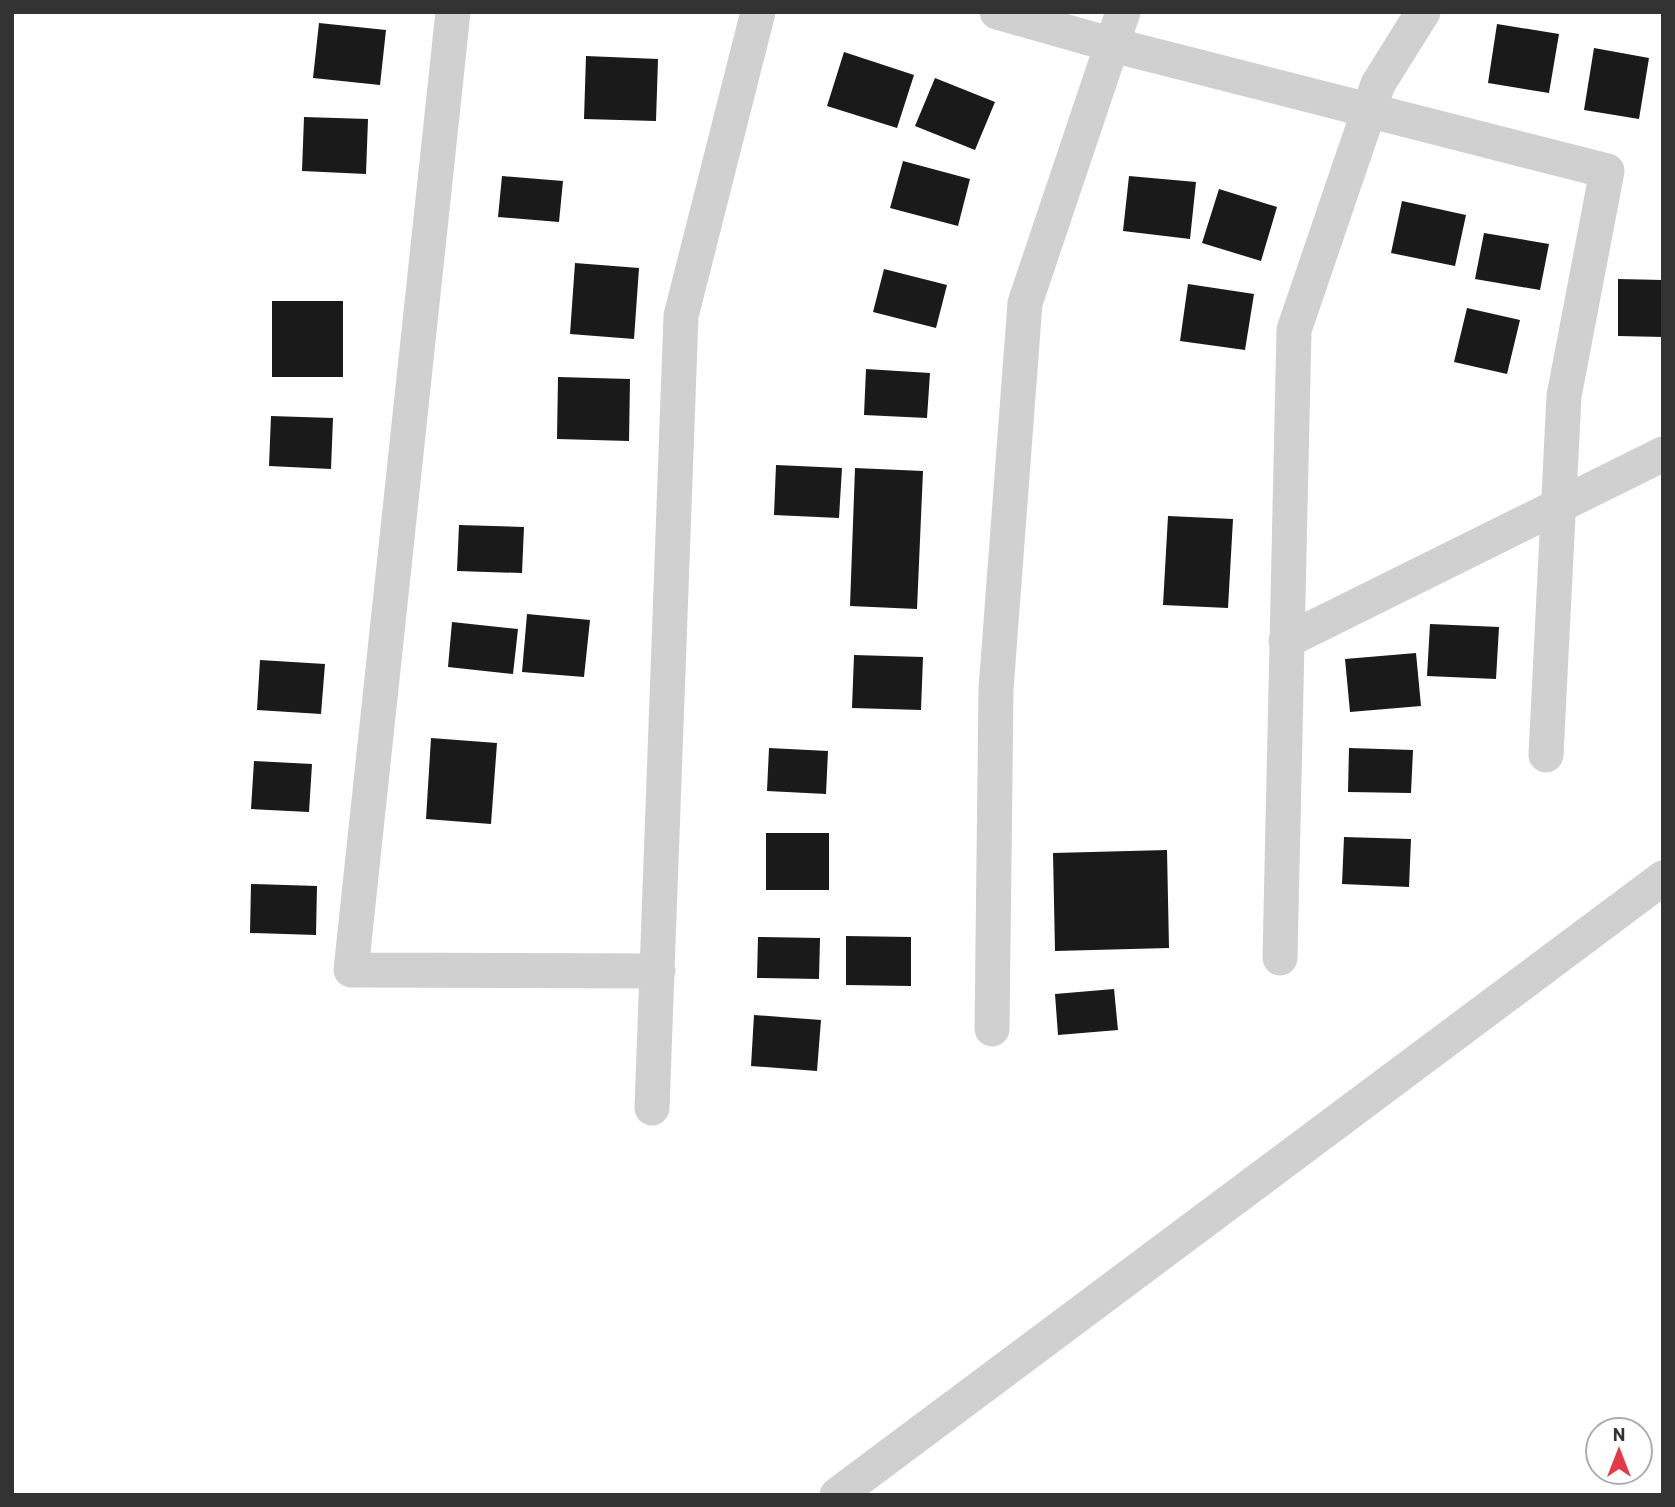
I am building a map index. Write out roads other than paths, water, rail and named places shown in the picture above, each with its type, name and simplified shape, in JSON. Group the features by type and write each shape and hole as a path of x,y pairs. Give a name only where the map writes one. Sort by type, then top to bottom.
{"street":[{"path":"453,12 351,970 657,971"},
{"path":"652,1108 681,316 758,12"},
{"path":"997,12 1118,29 1369,109 1607,172 1564,396 1546,755"},
{"path":"1280,958 1294,330 1378,84 1423,12"},
{"path":"992,1029 996,688 1025,303 1118,29"},
{"path":"1286,641 1663,454"},
{"path":"837,1495 1663,878"}]}
